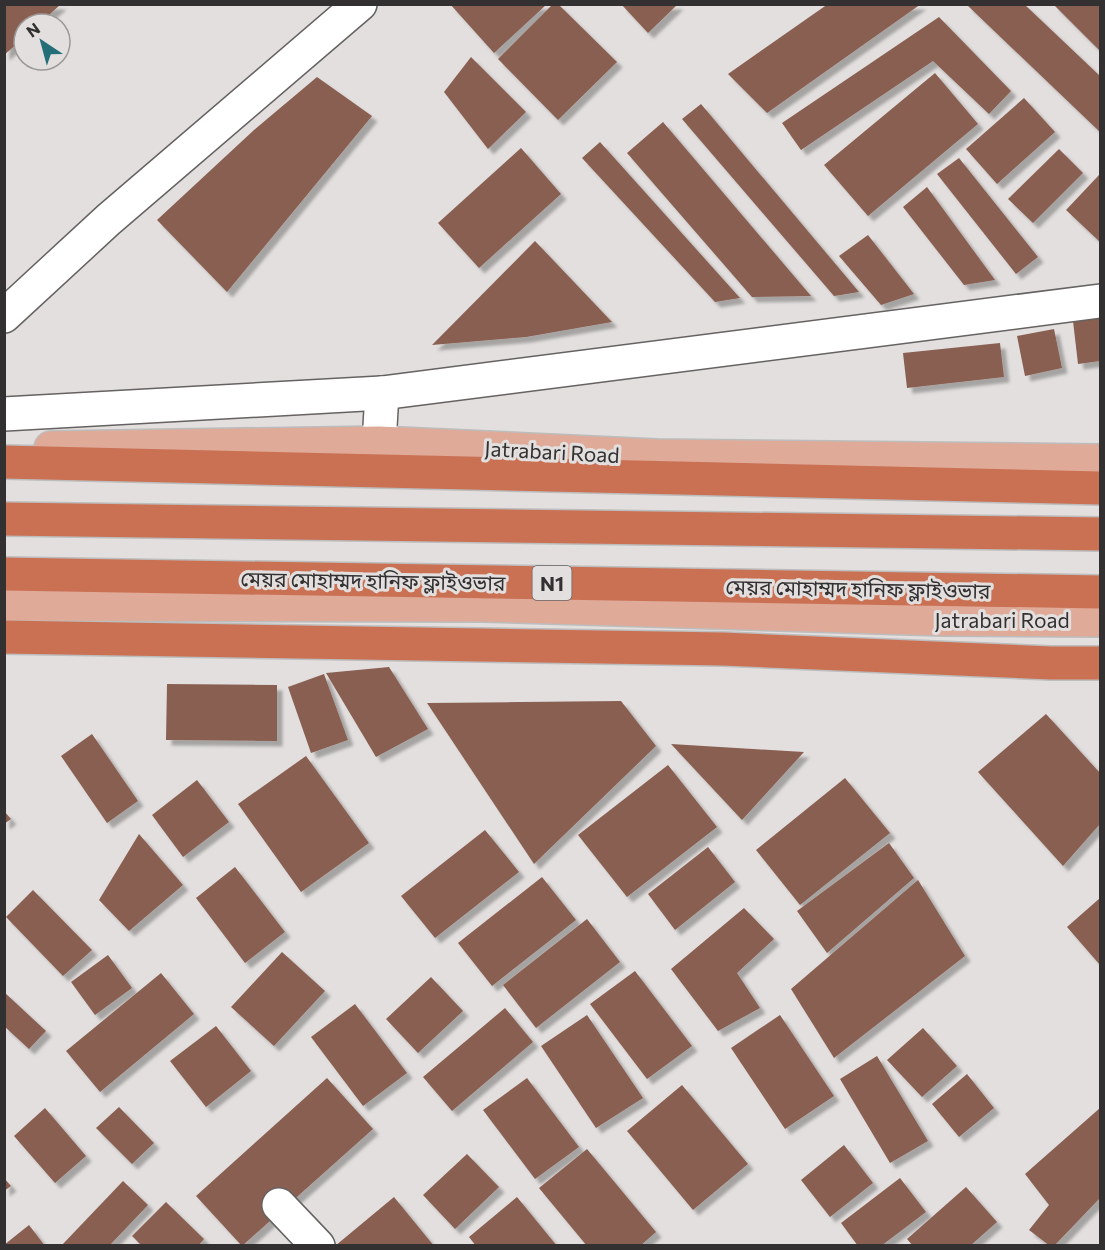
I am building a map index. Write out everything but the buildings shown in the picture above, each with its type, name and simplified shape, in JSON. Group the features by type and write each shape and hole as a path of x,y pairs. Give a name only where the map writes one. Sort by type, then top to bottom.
{"highway":[{"path":"4,462 1101,488"},
{"path":"4,519 1101,534"},
{"name":"মেয়র মোহাম্মদ হানিফ ফ্লাইওভার","path":"4,574 1101,592"},
{"path":"4,637 711,649 1101,663"}],"main road":[{"name":"Jatrabari Road","path":"4,447 39,449 379,443 657,456 1101,461"},
{"name":"Jatrabari Road","path":"4,604 483,604 943,619 1101,620"}],"street":[{"path":"4,316 108,220 360,4"},
{"path":"4,414 382,393 1101,301"},
{"path":"379,443 382,393"},
{"path":"279,1204 318,1245"}]}
